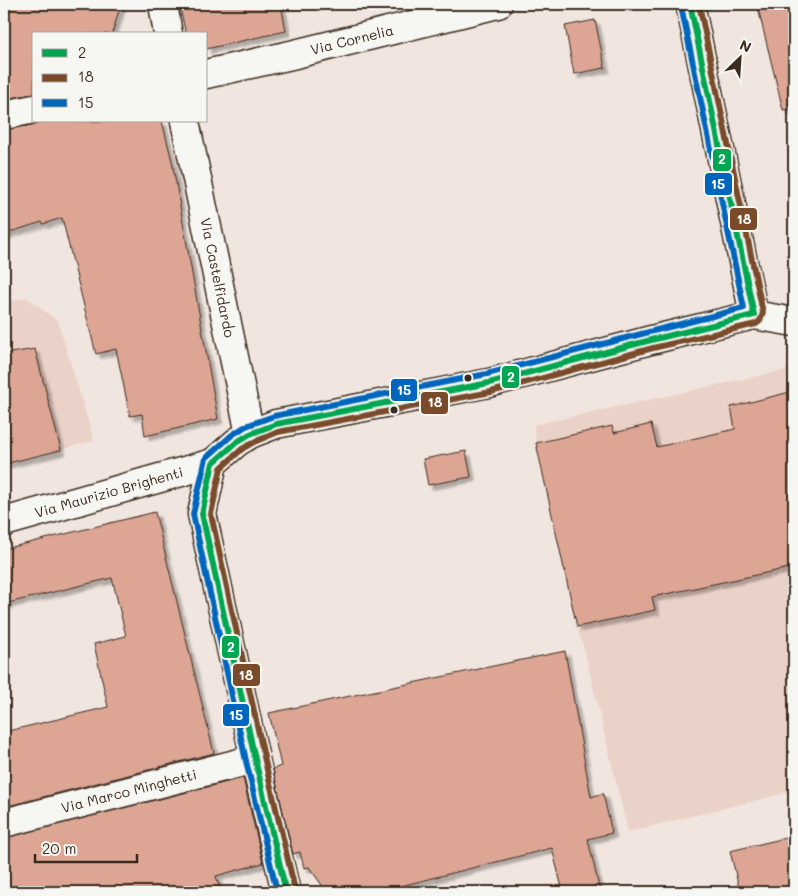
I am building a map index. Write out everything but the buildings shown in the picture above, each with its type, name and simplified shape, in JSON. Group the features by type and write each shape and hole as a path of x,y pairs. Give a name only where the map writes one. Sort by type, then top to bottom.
{"street":[{"path":"163,4 168,32"},
{"name":"Via Cornelia","path":"208,74 498,4"},
{"path":"690,4 754,315"},
{"path":"4,115 32,109"},
{"name":"Via Castelfidardo","path":"185,122 244,438"},
{"path":"286,892 202,514 213,463 244,438 276,424 489,383 754,315 794,322"},
{"name":"Via Maurizio Brighenti","path":"4,522 213,463"},
{"name":"Via Marco Minghetti","path":"4,823 255,759"}],"shaded area":[{"path":"26,297 58,321 94,441 4,464 4,303"},
{"path":"794,368 794,791 628,832 577,627 536,443 534,425"}],"transit line":[{"name":"2","path":"690,4 754,315"},
{"name":"18","path":"295,890 211,514 221,468 242,449 278,432 491,392 653,348 756,324 760,321 763,313 699,4"},
{"name":"15","path":"277,892 246,761 193,514 206,458 232,435 246,426 274,416 487,374 744,308 681,6"},
{"name":"2","path":"286,892 202,514 213,463 237,442 250,434 276,424 489,383 754,315"}]}
